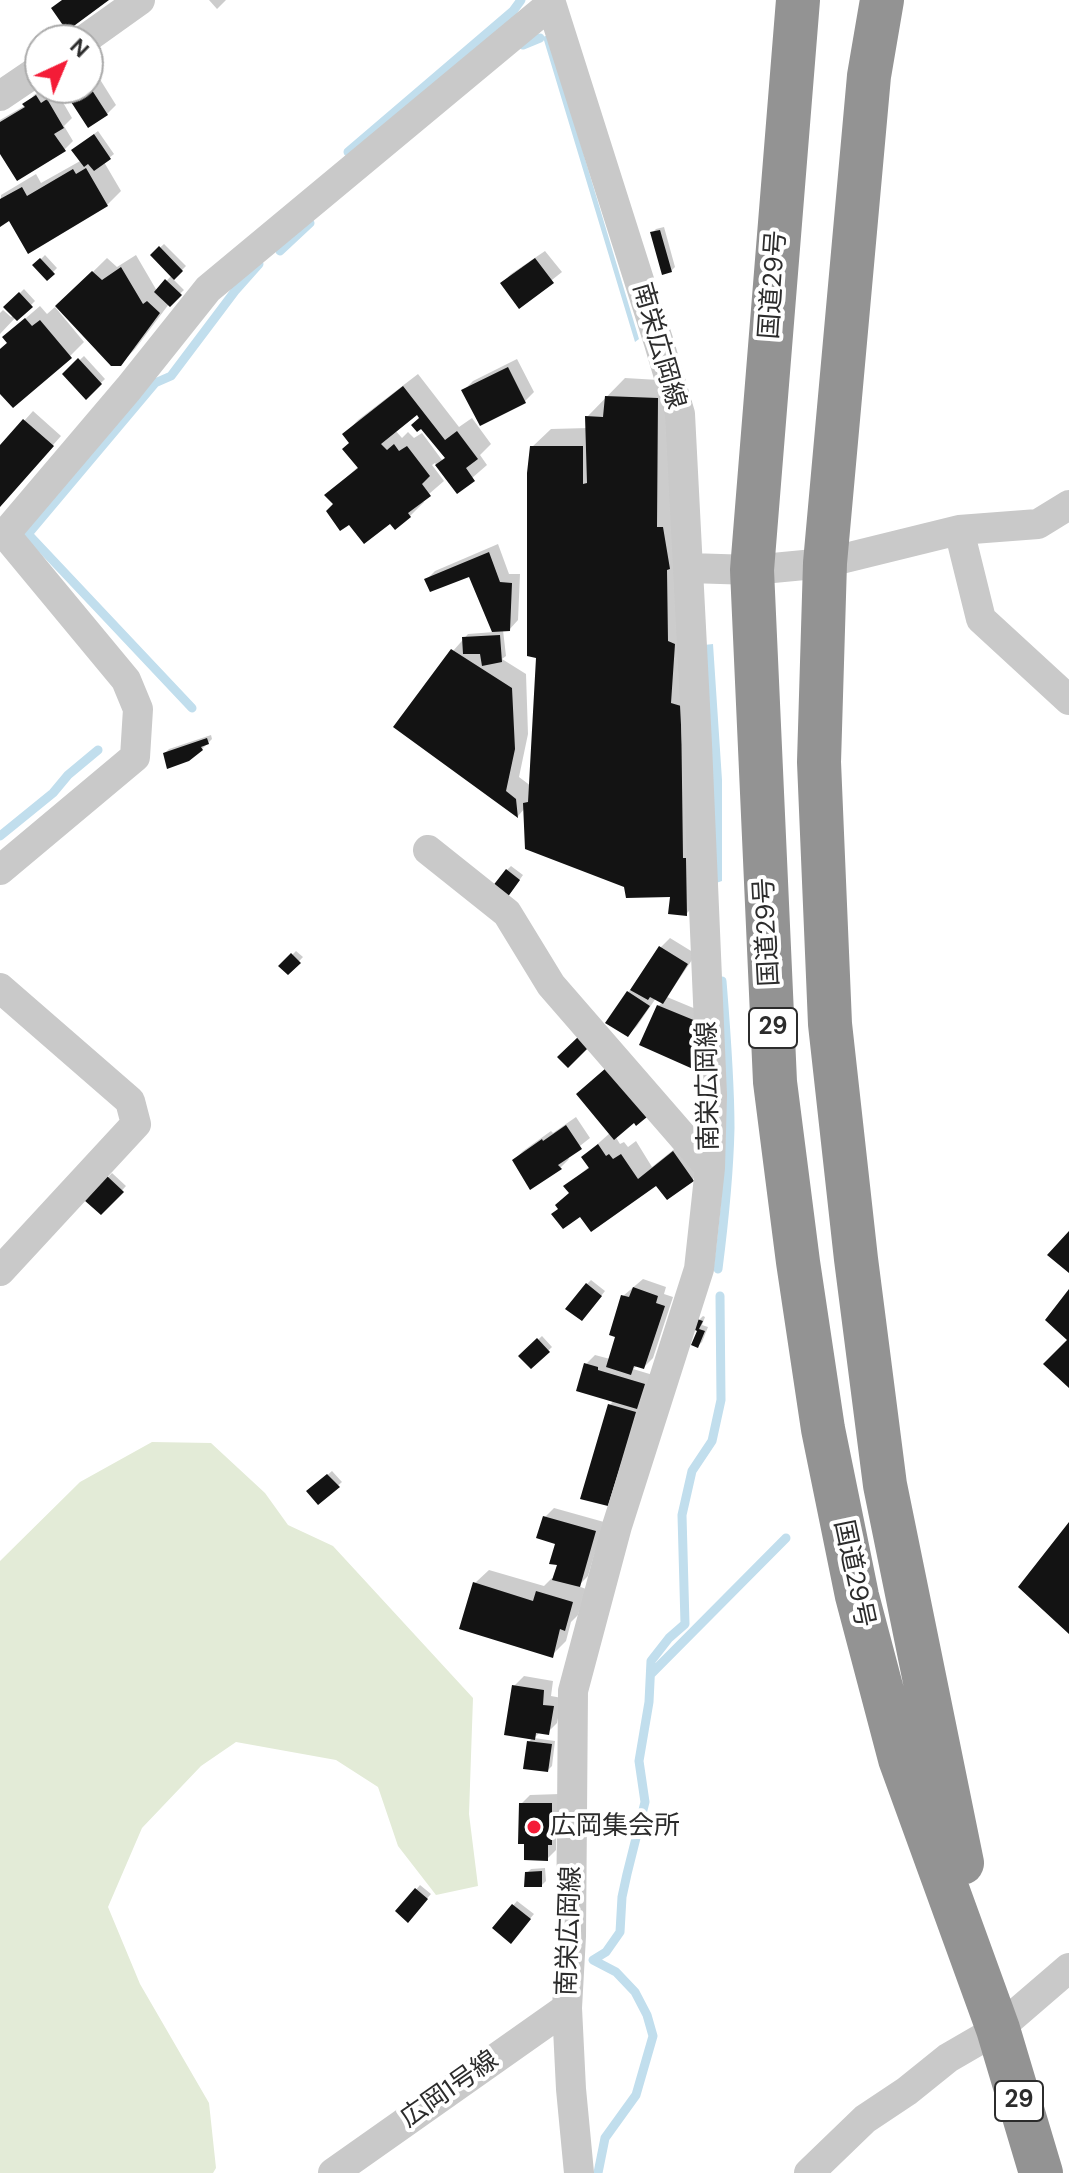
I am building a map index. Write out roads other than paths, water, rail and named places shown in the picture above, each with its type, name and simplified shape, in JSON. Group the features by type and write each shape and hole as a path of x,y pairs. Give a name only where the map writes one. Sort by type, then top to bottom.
{"highway":[{"name":"国道29号","path":"798,0 752,570 775,1082 823,1429 857,1596 900,1759 998,2029 1041,2173"},
{"name":"国道29号","path":"882,0 869,76 825,563 819,762 830,1024 885,1485 998,2029"}],"street":[{"path":"104,26 140,0"},
{"path":"0,870 135,757 139,731 138,709 126,680 2,533 129,388 208,289 551,2"},
{"name":"南栄広岡線","path":"551,2 680,414 712,1095 710,1168 699,1269 617,1526 573,1691 571,1936 567,2008 579,2173"},
{"path":"0,96 24,80"},
{"path":"689,568 752,570 825,563 959,530 1038,524 1069,505"},
{"path":"959,530 981,619 1069,700"},
{"path":"428,850 507,913 551,985 710,1168"},
{"path":"0,988 130,1101 136,1124 0,1271"},
{"path":"809,2173 865,2119 948,2058 998,2029 1069,1968"},
{"name":"広岡1号線","path":"333,2173 567,2008"}],"water":[{"path":"548,35 639,339 635,342 543,37"},
{"path":"713,644 722,780 722,881 713,884 704,645"}],"waterway":[{"path":"348,152 513,11 521,0"},
{"path":"523,45 540,38"},
{"path":"280,251 310,223"},
{"path":"192,708 28,534 155,383 171,376 259,264"},
{"path":"0,836 53,793 68,775 98,750"},
{"path":"718,1269 730,1128 722,981"},
{"path":"598,2173 605,2138 636,2095 653,2036 635,1992 616,1972 593,1960 606,1952 620,1932 622,1897 645,1802 639,1761 649,1702 651,1661 685,1624 682,1515 692,1471 712,1441 721,1400 720,1296"},
{"path":"651,1674 786,1538"}],"place":[{"name":"広岡集会所","path":"534,1827"}]}
